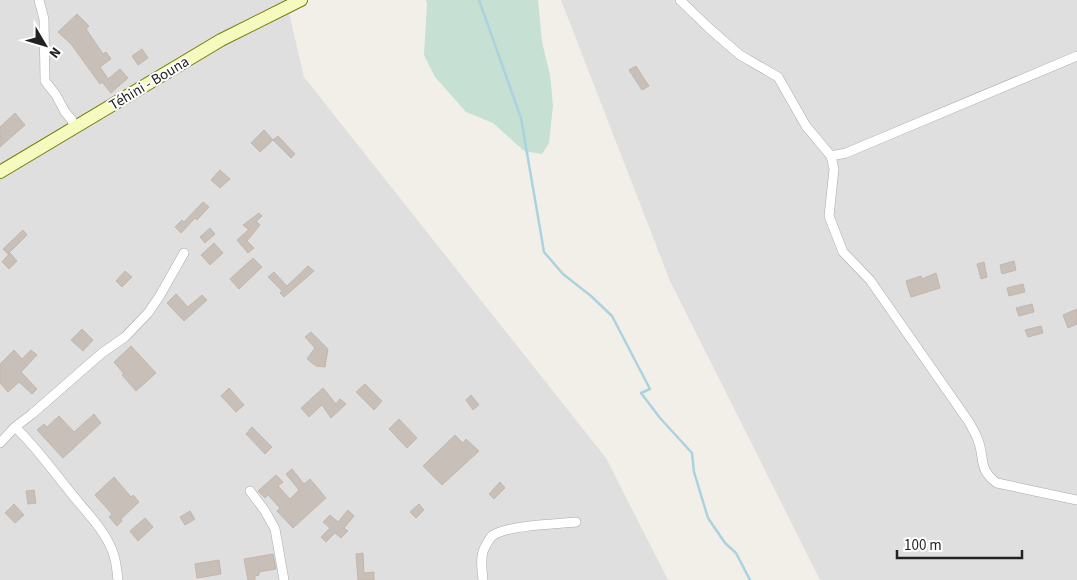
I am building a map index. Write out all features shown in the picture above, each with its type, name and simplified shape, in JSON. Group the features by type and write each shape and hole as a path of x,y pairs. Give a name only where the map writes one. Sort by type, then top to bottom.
{"street":[{"path":"38,0 44,19 44,81 50,86 72,120 74,129"},
{"name":"Téhini - Bouna","path":"0,172 221,40 301,0"},
{"path":"680,0 740,55 778,78 806,126 831,156 834,169 829,216 843,252 870,280 969,422 979,441 983,467 988,477 997,483 1077,500"},
{"path":"831,156 846,152 1077,56"},
{"path":"0,443 15,427 102,353 125,337 148,313 184,253"},
{"path":"15,427 35,446 67,490 84,508 107,541 112,550 118,580"},
{"path":"250,491 265,511 275,529 284,580"},
{"path":"483,580 483,551 491,537 497,533 528,526 576,522"}],"shaded area":[{"path":"0,0 286,0 304,77 606,458 668,580 0,580"},
{"path":"561,0 1077,0 1077,580 820,580 670,281"}],"green space":[{"path":"426,0 538,0 542,42 550,75 553,106 549,143 542,154 524,151 493,123 466,112 435,77 424,55"}],"building":[{"path":"77,14 89,26 86,29 103,54 106,52 111,59 100,67 108,79 120,69 128,78 111,93 102,82 100,84 71,44 58,32"},
{"path":"142,49 148,58 138,65 132,56"},
{"path":"636,66 649,86 642,90 629,70"},
{"path":"15,113 25,125 0,147 0,127"},
{"path":"264,130 273,140 260,152 251,143"},
{"path":"278,136 295,154 291,158 273,140"},
{"path":"220,170 230,179 220,188 211,180"},
{"path":"203,202 209,207 181,233 175,227 182,220 184,222"},
{"path":"259,213 262,216 248,229 243,225"},
{"path":"257,222 260,225 247,241 254,248 248,253 237,240"},
{"path":"210,228 215,234 205,243 200,237"},
{"path":"23,230 27,235 8,254 3,249"},
{"path":"214,243 223,253 210,265 201,255"},
{"path":"10,253 17,261 9,269 2,262"},
{"path":"253,258 262,267 239,289 230,279"},
{"path":"1014,261 1016,270 1002,274 1000,265"},
{"path":"984,262 987,277 981,279 977,264"},
{"path":"308,266 314,271 284,297 280,293 282,291 268,277 274,272 287,286"},
{"path":"125,271 132,277 122,287 116,281"},
{"path":"936,273 940,288 911,297 906,281 921,276 922,279"},
{"path":"1023,284 1025,292 1009,296 1007,288"},
{"path":"176,294 188,307 202,295 207,300 184,321 167,303"},
{"path":"1032,304 1034,312 1019,316 1016,308"},
{"path":"1077,309 1077,324 1068,328 1063,315"},
{"path":"1041,326 1043,333 1028,337 1025,330"},
{"path":"82,329 93,340 83,351 71,340"},
{"path":"311,332 328,349 325,367 316,366 307,359 315,348 305,337"},
{"path":"131,346 156,373 136,391 114,362"},
{"path":"14,350 22,359 31,350 37,355 21,372 37,389 32,394 19,382 8,392 0,383 0,364"},
{"path":"365,384 382,401 374,410 356,392"},
{"path":"229,388 244,405 236,412 221,396"},
{"path":"323,388 336,404 340,399 346,404 331,418 322,405 309,417 301,408"},
{"path":"471,395 479,405 473,410 466,400"},
{"path":"94,414 101,423 63,458 37,430 44,424 47,427 59,416 74,432"},
{"path":"399,419 417,438 407,448 389,429"},
{"path":"252,427 272,447 265,454 246,434"},
{"path":"455,435 463,443 466,439 479,451 442,485 423,466"},
{"path":"292,469 304,484 310,479 326,498 293,528 277,511 280,508 268,495 265,498 258,491 276,475 283,482 278,486 290,499 299,490 286,474"},
{"path":"114,477 131,497 133,495 139,502 121,519 122,521 117,526 109,517 112,514 95,495"},
{"path":"500,482 505,488 494,499 489,494"},
{"path":"34,490 36,503 28,504 26,491"},
{"path":"14,504 24,515 15,523 5,513"},
{"path":"419,504 424,510 416,518 410,512"},
{"path":"348,510 354,516 344,528 348,531 341,538 335,533 326,542 321,537 330,528 323,522 330,515 338,522"},
{"path":"190,511 195,519 185,525 180,517"},
{"path":"145,518 153,527 138,541 130,531"},
{"path":"363,553 364,573 374,572 374,580 358,580 356,554"},
{"path":"273,554 276,569 259,572 259,575 255,576 255,580 248,580 244,559"},
{"path":"219,560 221,574 197,578 195,564"}],"waterway":[{"path":"479,0 521,118 544,252 563,274 591,296 612,316 650,389 641,393 660,418 692,453 694,472 708,518 725,543 736,553 750,580"}]}
